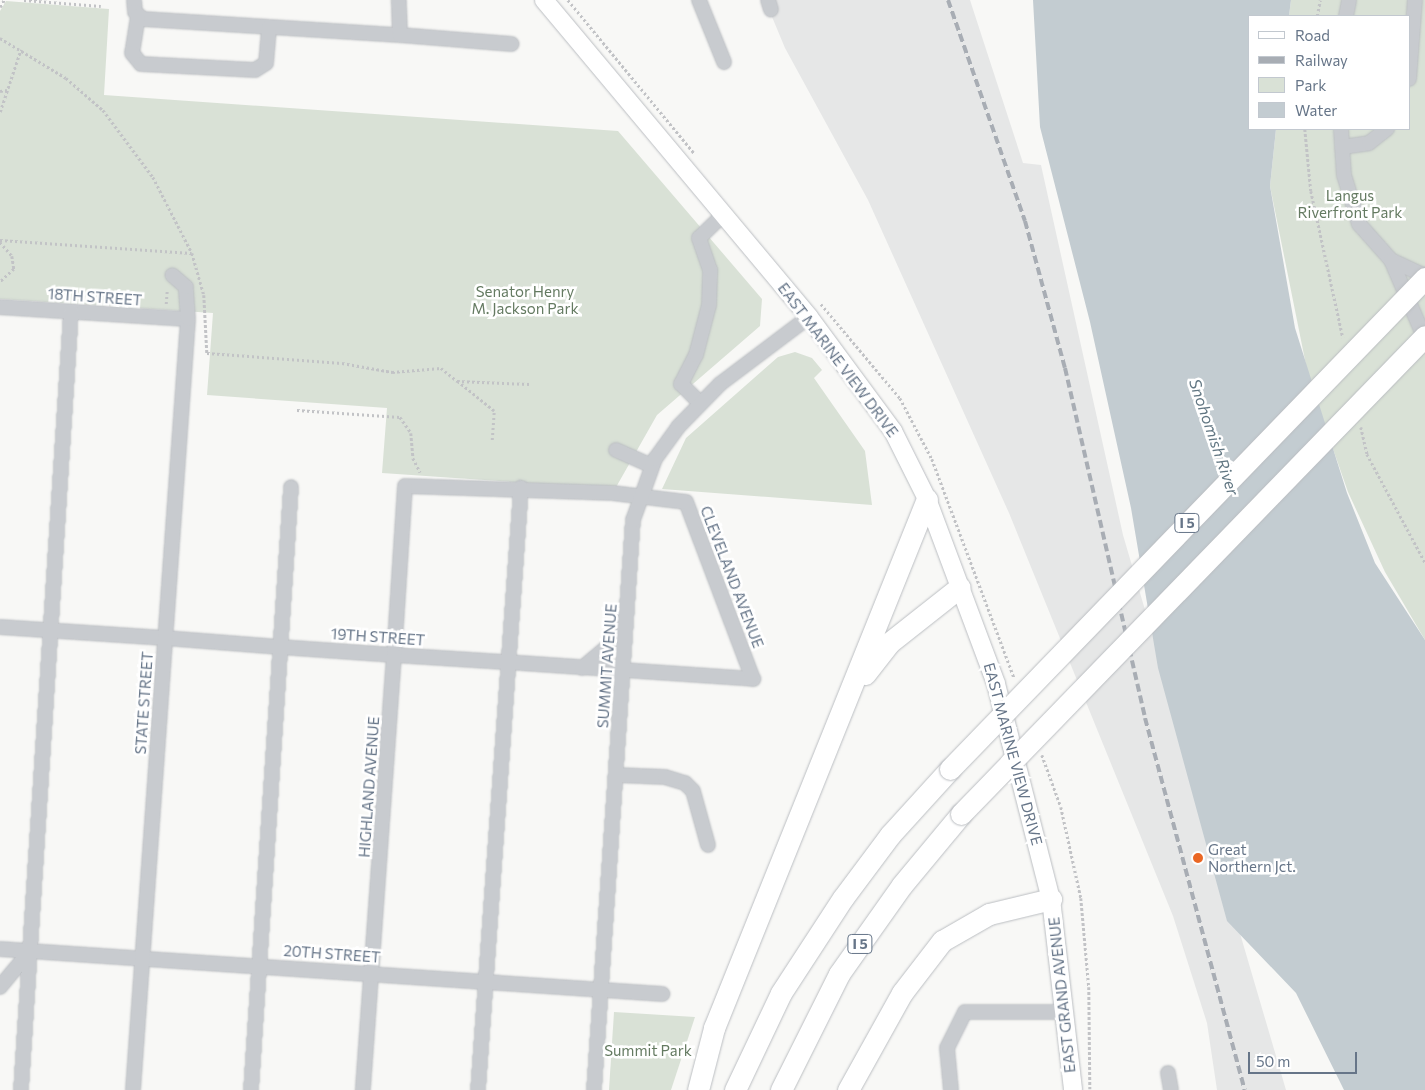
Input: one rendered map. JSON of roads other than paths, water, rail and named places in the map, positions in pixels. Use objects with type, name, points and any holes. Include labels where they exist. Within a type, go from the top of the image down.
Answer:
[{"type":"highway","name":"I 5","points":[[735,1090],[781,993],[843,898],[890,835],[950,768],[1425,277]]},
{"type":"highway","name":"I 5","points":[[781,1090],[839,974],[902,885],[962,814],[1425,338]]},
{"type":"highway","points":[[698,1090],[714,1028],[927,499]]},
{"type":"highway","points":[[850,694],[889,644],[960,587]]},
{"type":"highway","points":[[848,1090],[902,993],[942,941],[988,914],[1051,899]]},
{"type":"main road","name":"EAST MARINE VIEW DRIVE","points":[[544,0],[809,316],[893,431],[927,499],[996,684],[1051,899]]},
{"type":"main road","name":"EAST GRAND AVENUE","points":[[1051,899],[1073,1090]]},
{"type":"street","points":[[134,0],[138,16],[132,53],[141,64],[255,70],[266,63],[269,27]]},
{"type":"street","points":[[399,0],[400,35]]},
{"type":"street","points":[[699,0],[724,62]]},
{"type":"street","points":[[1346,15],[1349,0]]},
{"type":"street","points":[[1410,65],[1415,0]]},
{"type":"street","points":[[138,16],[512,44]]},
{"type":"street","points":[[1341,130],[1344,175],[1359,224],[1392,260],[1425,338]]},
{"type":"street","points":[[1342,147],[1369,142],[1386,130]]},
{"type":"street","points":[[700,403],[682,384],[696,355],[709,305],[710,270],[699,238],[724,214]]},
{"type":"street","points":[[1392,260],[1425,277]]},
{"type":"street","name":"STATE STREET","points":[[133,1090],[188,319],[186,288],[172,275]]},
{"type":"street","name":"18TH STREET","points":[[0,307],[188,319]]},
{"type":"street","points":[[21,1090],[53,631],[72,312]]},
{"type":"street","name":"SUMMIT AVENUE","points":[[594,1090],[633,520],[639,498],[652,466],[700,403],[809,316]]},
{"type":"street","points":[[616,450],[652,466]]},
{"type":"street","name":"HIGHLAND AVENUE","points":[[363,1090],[405,486],[521,488]]},
{"type":"street","points":[[251,1090],[291,487]]},
{"type":"street","points":[[478,1090],[506,662],[521,488],[639,498]]},
{"type":"street","name":"CLEVELAND AVENUE","points":[[639,498],[686,502],[753,679]]},
{"type":"street","points":[[582,668],[607,647],[627,609]]},
{"type":"street","name":"19TH STREET","points":[[0,627],[753,679]]},
{"type":"street","points":[[616,775],[666,777],[685,783],[693,791],[708,845]]},
{"type":"street","name":"20TH STREET","points":[[0,949],[662,994]]},
{"type":"street","points":[[0,987],[30,951]]},
{"type":"street","points":[[951,1090],[947,1048],[965,1012],[1063,1012]]},
{"type":"street","points":[[1168,1073],[1171,1090]]},
{"type":"water","name":"Snohomish River","points":[[1033,0],[1291,0],[1289,15],[1248,15],[1248,130],[1276,130],[1270,186],[1295,328],[1347,493],[1375,563],[1425,640],[1425,1090],[1344,1090],[1296,993],[1227,921],[1158,668],[1131,508],[1090,322],[1040,127]]},
{"type":"railway","points":[[948,0],[1025,221],[1065,368],[1145,718],[1245,1090]]},
{"type":"place","name":"Great Northern Jct.","points":[[1198,858]]},
{"type":"park label","name":"Langus Riverfront Park","points":[[1350,204]]},
{"type":"park label","name":"Senator Henry M. Jackson Park","points":[[525,300]]},
{"type":"park label","name":"Summit Park","points":[[648,1051]]}]
